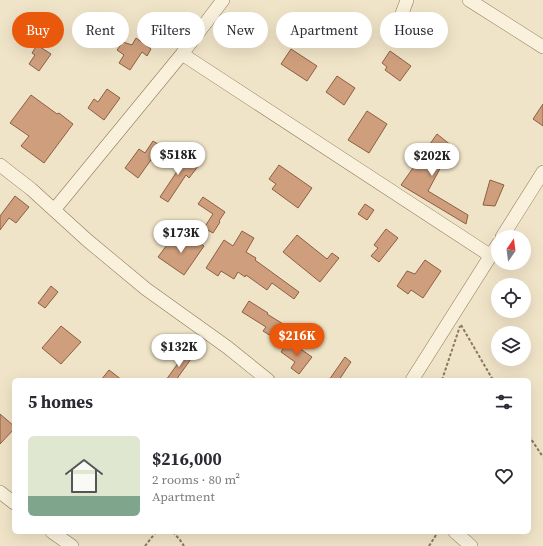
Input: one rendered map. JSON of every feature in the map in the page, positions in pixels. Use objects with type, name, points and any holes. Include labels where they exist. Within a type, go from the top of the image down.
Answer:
[{"type":"street","points":[[54,210],[182,54],[223,0]]},
{"type":"street","points":[[403,12],[407,0]]},
{"type":"street","points":[[468,0],[543,47]]},
{"type":"street","points":[[182,54],[491,256],[413,378]]},
{"type":"street","points":[[0,165],[31,189],[87,240],[146,289],[227,347],[266,378]]},
{"type":"street","points":[[506,230],[543,172]]},
{"type":"street","points":[[0,492],[12,501]]},
{"type":"street","points":[[55,534],[72,546]]},
{"type":"street","points":[[457,534],[471,546]]},
{"type":"path","points":[[456,312],[461,324],[492,378]]},
{"type":"path","points":[[443,378],[461,324]]},
{"type":"path","points":[[531,439],[543,457]]},
{"type":"path","points":[[145,546],[154,534]]},
{"type":"path","points":[[175,534],[184,546]]},
{"type":"path","points":[[429,546],[437,534]]},
{"type":"building","points":[[136,38],[137,48],[151,49],[147,56],[142,52],[130,70],[119,63],[124,55],[117,50],[118,48],[129,48],[129,44],[132,45]]},
{"type":"building","points":[[35,48],[42,48],[51,54],[39,71],[29,64],[35,55],[32,53]]},
{"type":"building","points":[[291,49],[317,66],[307,81],[281,64]]},
{"type":"building","points":[[390,51],[411,66],[400,81],[385,70],[387,67],[382,63]]},
{"type":"building","points":[[337,76],[355,88],[344,105],[326,92]]},
{"type":"building","points":[[107,89],[120,98],[104,120],[88,108],[94,99],[98,102]]},
{"type":"building","points":[[31,95],[73,124],[44,163],[21,146],[29,136],[10,123]]},
{"type":"building","points":[[543,104],[543,126],[533,119]]},
{"type":"building","points":[[367,111],[387,124],[369,153],[348,140]]},
{"type":"building","points":[[437,134],[452,146],[428,191],[468,215],[466,224],[401,185]]},
{"type":"building","points":[[153,141],[161,146],[138,178],[125,168],[139,149],[145,153]]},
{"type":"building","points":[[174,154],[187,165],[191,159],[199,165],[189,178],[186,175],[168,202],[160,197],[178,170],[168,161]]},
{"type":"building","points":[[279,165],[312,188],[298,208],[272,189],[276,184],[269,179]]},
{"type":"building","points":[[490,180],[504,185],[495,206],[483,205]]},
{"type":"building","points":[[15,196],[29,207],[16,223],[9,218],[0,230],[0,216]]},
{"type":"building","points":[[203,197],[225,212],[213,233],[204,228],[213,214],[198,204]]},
{"type":"building","points":[[365,204],[374,210],[367,220],[358,214]]},
{"type":"building","points":[[386,229],[398,238],[379,262],[371,256],[378,248],[374,245]]},
{"type":"building","points":[[242,231],[254,238],[246,252],[256,258],[255,260],[299,292],[294,299],[272,283],[267,290],[246,275],[245,277],[238,272],[234,279],[221,271],[218,276],[206,268],[224,240],[233,246]]},
{"type":"building","points":[[297,235],[327,259],[332,253],[339,258],[320,282],[283,252]]},
{"type":"building","points":[[189,236],[204,246],[184,275],[158,257],[170,241],[175,245],[178,239],[184,243]]},
{"type":"building","points":[[425,260],[441,271],[423,298],[411,290],[408,294],[397,286],[407,271],[415,274]]},
{"type":"building","points":[[51,286],[58,292],[45,308],[38,303]]},
{"type":"building","points":[[249,301],[288,327],[279,341],[263,331],[266,327],[242,312]]},
{"type":"building","points":[[61,326],[81,342],[61,364],[42,348]]},
{"type":"building","points":[[289,341],[312,357],[299,374],[291,368],[295,362],[281,352]]},
{"type":"building","points":[[184,355],[191,359],[177,378],[167,378]]},
{"type":"building","points":[[345,357],[351,362],[340,378],[330,378]]},
{"type":"building","points":[[109,370],[119,378],[103,378]]},
{"type":"building","points":[[0,414],[12,424],[12,431],[0,444]]}]
